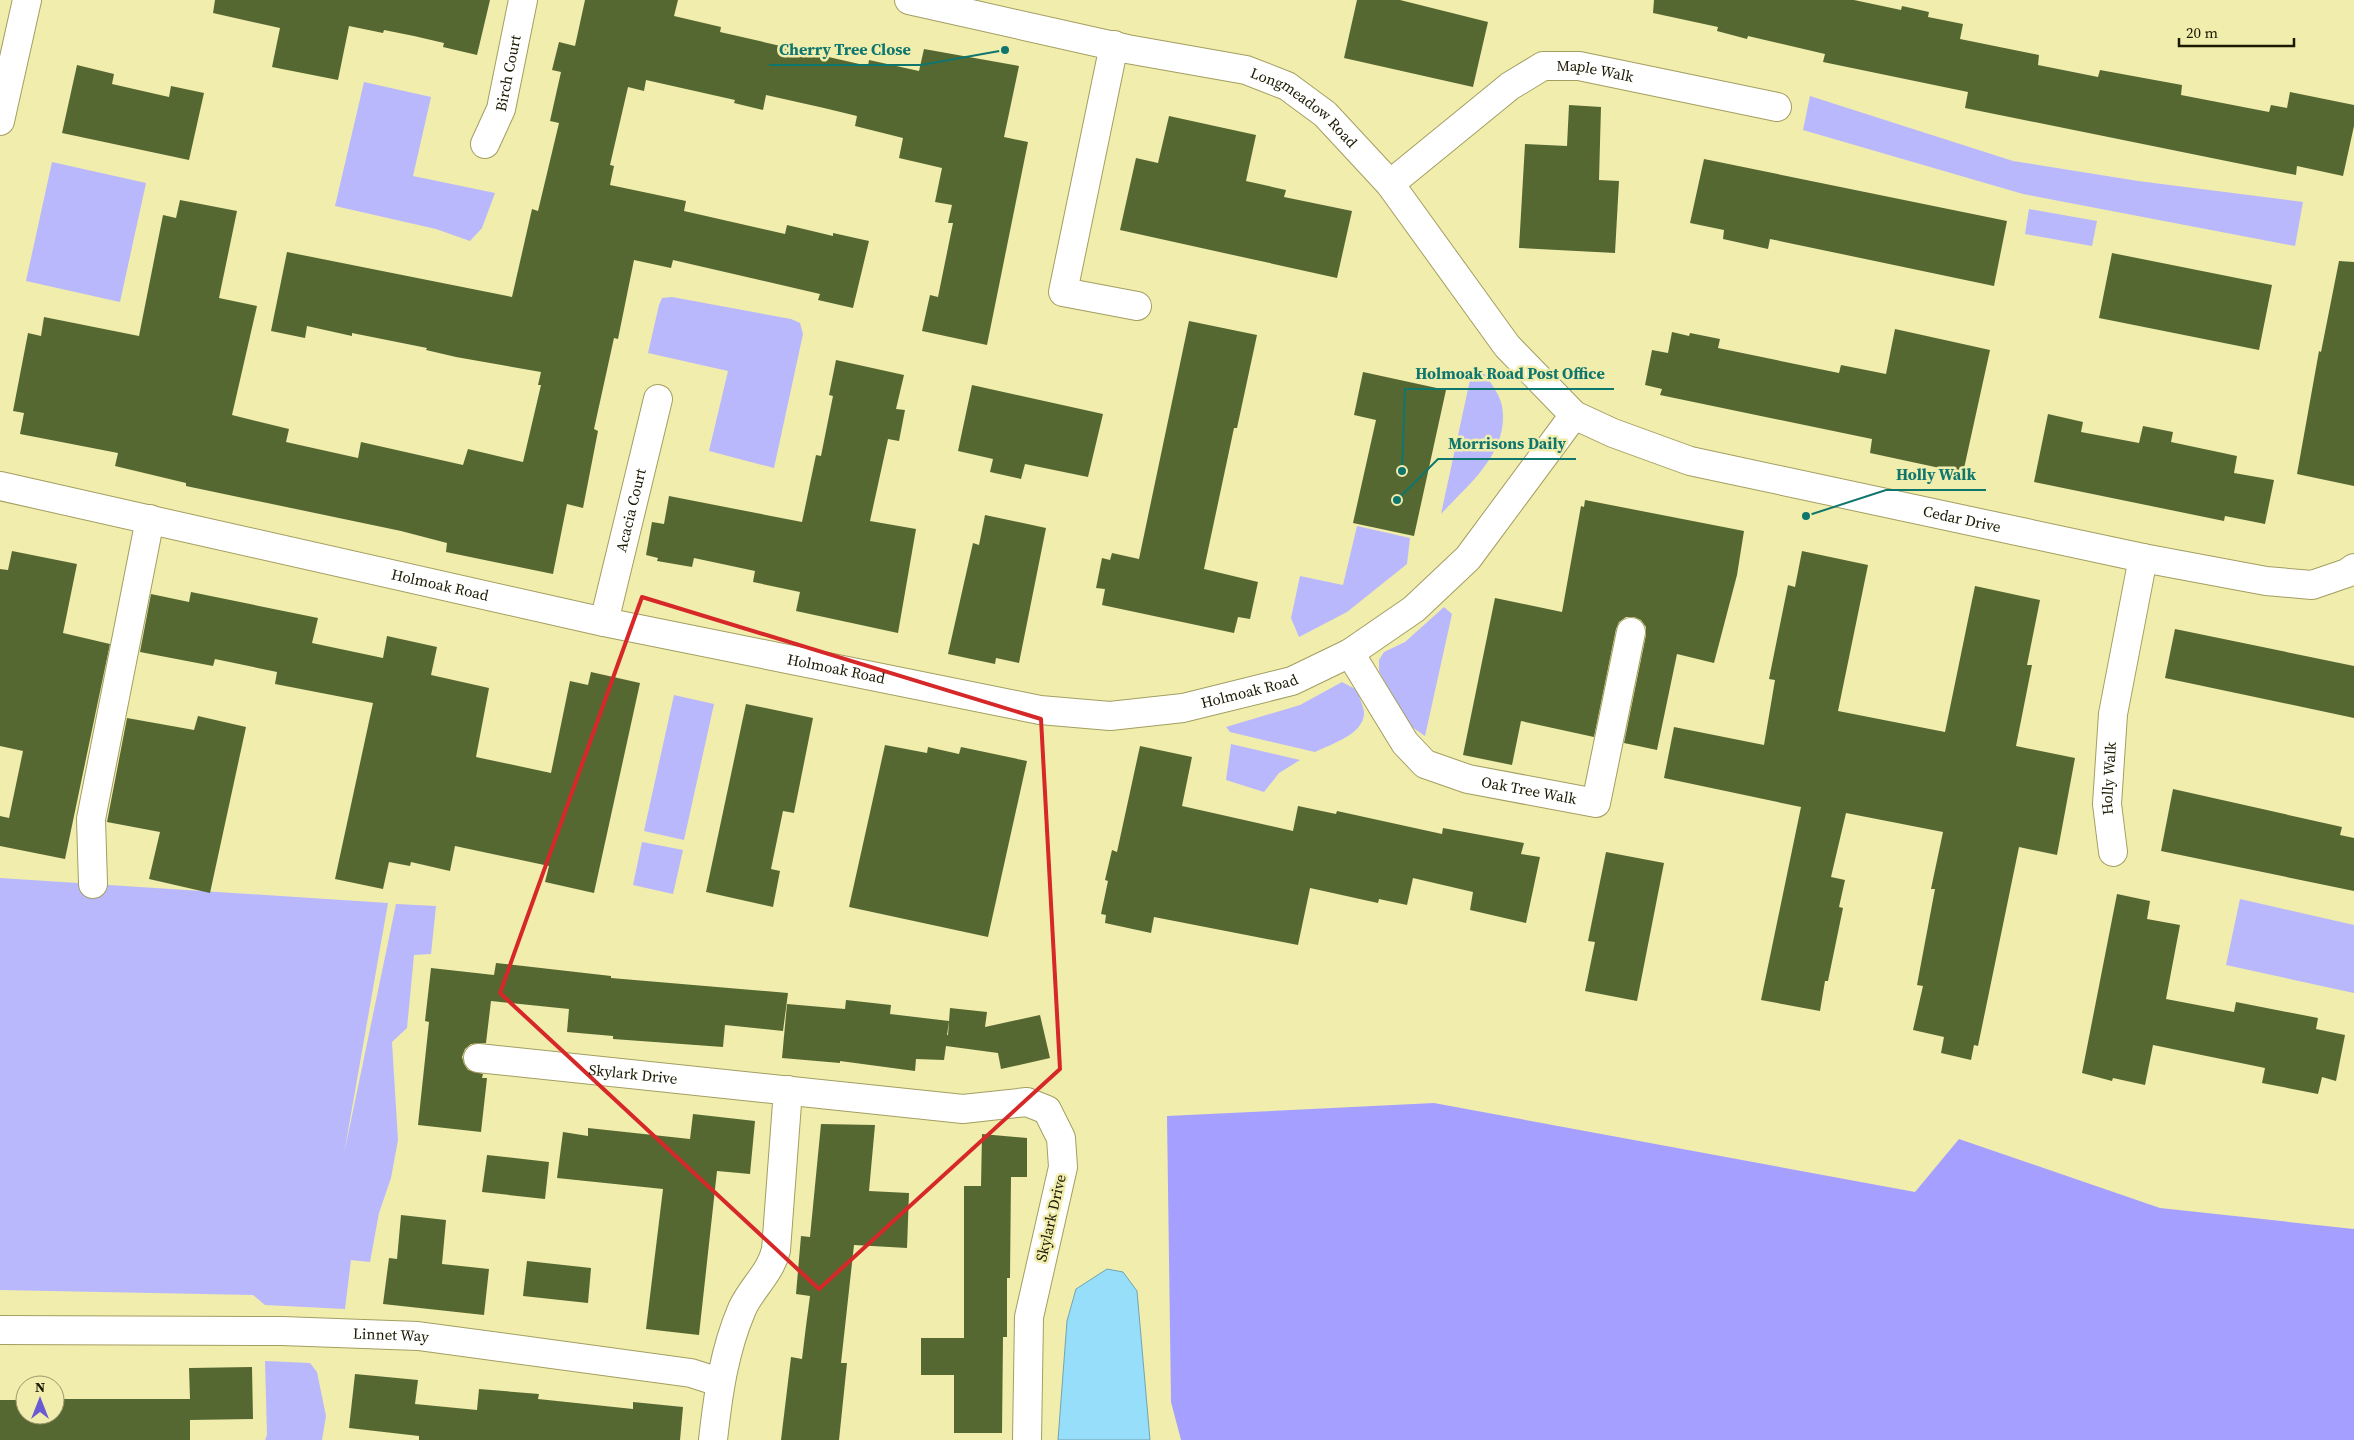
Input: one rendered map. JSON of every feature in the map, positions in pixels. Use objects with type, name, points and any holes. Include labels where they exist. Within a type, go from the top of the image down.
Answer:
[{"type":"street","points":[[0,120],[11,24],[27,0]]},
{"type":"street","name":"Birch Court","points":[[485,144],[501,108],[523,0]]},
{"type":"street","name":"Longmeadow Road","points":[[909,0],[939,3],[1114,45],[1246,70],[1287,86],[1325,114],[1390,184],[1507,346],[1574,415]]},
{"type":"street","points":[[1114,45],[1063,292],[1138,306]]},
{"type":"street","name":"Maple Walk","points":[[1390,184],[1510,86],[1543,66],[1579,66],[1777,107]]},
{"type":"street","name":"Acacia Court","points":[[604,622],[658,399]]},
{"type":"street","name":"Cedar Drive","points":[[1574,415],[1690,461],[2143,558],[2266,580],[2312,585],[2354,568]]},
{"type":"street","name":"Holmoak Road","points":[[0,486],[604,622],[1040,710],[1110,716],[1182,708],[1292,681],[1350,653],[1414,609],[1468,558],[1574,415]]},
{"type":"street","points":[[93,884],[91,819],[150,519]]},
{"type":"street","name":"Holly Walk","points":[[2113,852],[2107,804],[2113,714],[2143,558]]},
{"type":"street","name":"Oak Tree Walk","points":[[1350,653],[1405,743],[1426,764],[1468,779],[1596,803],[1631,632]]},
{"type":"street","name":"Skylark Drive","points":[[478,1058],[963,1109],[1027,1102],[1047,1110],[1061,1138],[1063,1167],[1029,1317],[1028,1440]]},
{"type":"street","points":[[713,1440],[719,1382],[742,1308],[772,1264],[776,1250],[788,1090]]},
{"type":"street","name":"Linnet Way","points":[[0,1330],[282,1331],[418,1336],[691,1373],[719,1382]]},
{"type":"highlighted area","points":[[642,597],[1041,719],[1060,1069],[819,1289],[500,993]]},
{"type":"shaded area","points":[[364,82],[431,97],[413,176],[495,193],[482,228],[470,241],[436,229],[335,206]]},
{"type":"shaded area","points":[[1810,96],[2013,161],[2138,181],[2303,202],[2295,246],[2023,194],[1803,130]]},
{"type":"shaded area","points":[[52,162],[146,183],[120,302],[26,281]]},
{"type":"shaded area","points":[[2029,209],[2097,221],[2092,246],[2025,234]]},
{"type":"shaded area","points":[[672,297],[791,319],[800,323],[803,334],[774,468],[709,451],[728,371],[648,353],[662,298]]},
{"type":"shaded area","points":[[1481,369],[1501,401],[1503,423],[1500,438],[1494,452],[1475,479],[1441,514],[1470,380]]},
{"type":"shaded area","points":[[1357,526],[1410,538],[1407,564],[1347,612],[1299,637],[1291,618],[1300,576],[1343,585]]},
{"type":"shaded area","points":[[1444,607],[1452,614],[1425,736],[1409,725],[1379,671],[1379,660],[1384,652],[1405,642]]},
{"type":"shaded area","points":[[1342,682],[1357,690],[1364,712],[1363,720],[1346,737],[1315,752],[1230,732],[1226,727],[1300,705]]},
{"type":"shaded area","points":[[674,695],[714,704],[684,840],[644,831]]},
{"type":"shaded area","points":[[1231,744],[1300,760],[1279,773],[1264,792],[1226,780]]},
{"type":"shaded area","points":[[642,842],[683,850],[673,894],[633,885]]},
{"type":"shaded area","points":[[0,878],[388,903],[344,1154],[396,904],[436,906],[431,954],[414,955],[407,1028],[392,1042],[398,1140],[391,1178],[379,1213],[370,1262],[351,1260],[345,1309],[265,1305],[253,1295],[0,1290]]},
{"type":"shaded area","points":[[2240,899],[2354,925],[2354,993],[2226,965]]},
{"type":"shaded area","points":[[1434,1103],[1915,1192],[1959,1139],[2160,1208],[2354,1229],[2354,1440],[1181,1440],[1171,1402],[1167,1116]]},
{"type":"shaded area","points":[[1107,1269],[1123,1272],[1137,1291],[1150,1440],[1058,1440],[1067,1321],[1076,1289]]},
{"type":"shaded area","points":[[265,1361],[310,1363],[317,1372],[326,1416],[322,1440],[265,1440],[267,1435]]},
{"type":"building","points":[[215,0],[490,0],[477,55],[443,47],[444,43],[414,36],[384,30],[383,33],[349,26],[338,80],[272,67],[280,28],[213,13]]},
{"type":"building","points":[[585,0],[678,0],[674,16],[721,27],[720,32],[868,66],[869,60],[919,71],[924,49],[1019,66],[1004,137],[1028,142],[987,345],[922,331],[930,295],[938,297],[953,223],[948,223],[952,205],[935,202],[942,168],[899,158],[903,138],[855,126],[857,116],[766,95],[763,110],[734,103],[735,100],[646,80],[644,91],[628,87],[610,165],[614,166],[610,185],[686,201],[684,211],[785,234],[787,225],[833,236],[833,233],[869,241],[853,308],[818,300],[820,294],[673,260],[671,268],[634,260],[618,339],[614,338],[594,429],[598,431],[583,508],[567,504],[553,574],[446,552],[447,543],[401,531],[186,486],[186,483],[115,466],[118,453],[20,434],[24,413],[13,411],[28,333],[41,336],[44,317],[139,336],[163,215],[176,218],[180,200],[237,211],[219,298],[257,306],[232,415],[289,429],[286,442],[358,458],[361,442],[463,465],[468,449],[523,462],[541,385],[538,385],[541,372],[456,357],[426,350],[427,348],[352,333],[352,336],[307,326],[305,338],[271,331],[287,252],[512,297],[532,209],[538,211],[559,123],[550,121],[561,72],[552,70],[559,42],[575,46]]},
{"type":"building","points":[[1357,0],[1400,0],[1488,22],[1473,87],[1344,58]]},
{"type":"building","points":[[1654,0],[1854,0],[1901,10],[1902,6],[1929,12],[1928,17],[1963,24],[1960,39],[2039,55],[2038,65],[2098,77],[2100,70],[2182,85],[2181,95],[2269,112],[2271,105],[2287,108],[2290,92],[2354,105],[2354,126],[2343,176],[2297,166],[2296,175],[1965,108],[1968,92],[1823,62],[1825,54],[1748,36],[1747,39],[1717,31],[1718,27],[1653,13]]},
{"type":"building","points":[[77,65],[114,74],[112,84],[169,97],[171,86],[204,93],[189,160],[62,133]]},
{"type":"building","points":[[1569,105],[1601,107],[1599,180],[1619,181],[1615,253],[1519,248],[1525,144],[1567,146]]},
{"type":"building","points":[[1169,116],[1256,135],[1246,181],[1286,190],[1284,197],[1352,211],[1337,278],[1120,230],[1136,158],[1158,163]]},
{"type":"building","points":[[1704,159],[2007,221],[1994,286],[1770,239],[1768,249],[1723,239],[1724,230],[1690,223]]},
{"type":"building","points":[[2112,253],[2272,285],[2259,350],[2099,318]]},
{"type":"building","points":[[2339,261],[2354,262],[2354,486],[2297,474],[2319,351],[2321,352]]},
{"type":"building","points":[[1189,321],[1257,335],[1237,428],[1234,428],[1204,569],[1258,582],[1250,619],[1238,617],[1234,633],[1102,605],[1105,589],[1096,588],[1102,558],[1110,560],[1112,553],[1139,559]]},
{"type":"building","points":[[1895,329],[1990,350],[1963,473],[1870,453],[1872,439],[1660,395],[1662,389],[1645,385],[1652,350],[1668,353],[1672,332],[1689,336],[1690,333],[1720,339],[1718,348],[1839,373],[1841,365],[1886,374]]},
{"type":"building","points":[[836,360],[904,375],[896,409],[905,410],[899,441],[888,439],[870,521],[916,529],[898,633],[796,611],[800,592],[753,582],[755,571],[694,558],[692,567],[657,561],[658,558],[646,555],[652,522],[664,524],[669,496],[802,522],[816,455],[821,456],[833,396],[829,395]]},
{"type":"building","points":[[1363,372],[1446,390],[1414,536],[1353,523],[1376,420],[1354,415]]},
{"type":"building","points":[[972,385],[1103,414],[1088,477],[1025,464],[1021,479],[990,472],[993,459],[958,451]]},
{"type":"building","points":[[2048,414],[2083,422],[2081,432],[2139,443],[2143,426],[2173,432],[2171,442],[2237,456],[2234,473],[2274,480],[2265,524],[2225,516],[2224,521],[2034,482]]},
{"type":"building","points":[[1585,500],[1744,531],[1737,575],[1714,663],[1677,654],[1657,750],[1624,743],[1646,635],[1646,627],[1641,620],[1634,617],[1626,617],[1619,622],[1616,629],[1594,737],[1521,721],[1512,765],[1463,755],[1495,598],[1562,612],[1581,506],[1584,507]]},
{"type":"building","points":[[985,515],[1046,528],[1019,663],[996,658],[995,664],[948,654],[973,543],[979,545]]},
{"type":"building","points":[[12,551],[77,564],[63,633],[110,644],[65,859],[0,846],[0,816],[9,818],[23,751],[0,746],[0,569],[8,570]]},
{"type":"building","points":[[1802,551],[1868,565],[1838,711],[1945,732],[1975,586],[2040,600],[2027,665],[2032,665],[2016,746],[2075,758],[2057,855],[2019,847],[1978,1046],[1974,1045],[1971,1060],[1941,1053],[1944,1037],[1913,1030],[1923,986],[1917,985],[1935,889],[1931,889],[1943,832],[1846,813],[1831,877],[1845,880],[1839,907],[1843,908],[1828,981],[1825,981],[1820,1011],[1761,1000],[1801,807],[1664,778],[1674,727],[1764,745],[1775,680],[1769,679],[1788,585],[1795,587]]},
{"type":"building","points":[[191,592],[318,618],[312,643],[383,658],[387,636],[437,647],[431,675],[489,688],[476,757],[551,773],[570,681],[588,685],[591,672],[640,683],[594,893],[545,882],[549,866],[455,846],[450,871],[411,862],[410,866],[389,862],[383,889],[335,879],[373,703],[275,684],[277,672],[215,659],[213,666],[140,652],[151,594],[189,602]]},
{"type":"building","points":[[2175,629],[2354,666],[2354,718],[2165,678]]},
{"type":"building","points":[[746,704],[813,718],[794,813],[783,811],[771,869],[780,871],[773,907],[706,892]]},
{"type":"building","points":[[198,716],[246,727],[210,893],[149,879],[160,832],[107,822],[127,718],[194,730]]},
{"type":"building","points":[[885,745],[927,753],[928,747],[959,754],[961,747],[1027,761],[988,937],[849,907]]},
{"type":"building","points":[[1140,746],[1192,757],[1182,806],[1293,831],[1298,806],[1336,814],[1337,811],[1442,834],[1443,828],[1524,843],[1521,854],[1540,857],[1526,923],[1470,910],[1473,892],[1413,878],[1407,905],[1379,899],[1378,903],[1310,888],[1298,945],[1154,917],[1151,933],[1105,923],[1106,915],[1101,914],[1108,881],[1105,880],[1112,850],[1117,852]]},
{"type":"building","points":[[2173,789],[2342,827],[2340,835],[2354,838],[2354,891],[2161,851]]},
{"type":"building","points":[[1606,852],[1664,863],[1637,1001],[1585,991],[1595,942],[1588,941]]},
{"type":"building","points":[[2117,894],[2150,901],[2147,919],[2180,925],[2166,999],[2234,1012],[2236,1002],[2318,1018],[2316,1029],[2345,1035],[2336,1081],[2322,1077],[2318,1094],[2262,1083],[2265,1068],[2153,1045],[2145,1085],[2113,1078],[2112,1081],[2082,1073]]},
{"type":"building","points":[[496,963],[611,976],[611,978],[788,993],[783,1031],[725,1025],[723,1047],[613,1039],[613,1036],[567,1032],[569,1009],[491,1001],[486,1043],[471,1044],[465,1049],[462,1057],[468,1070],[483,1074],[482,1078],[487,1078],[481,1132],[418,1125],[429,1022],[425,1021],[431,968],[494,975]]},
{"type":"building","points":[[846,1000],[891,1005],[890,1014],[949,1021],[947,1035],[948,1035],[950,1008],[987,1012],[985,1027],[1040,1015],[1050,1058],[1001,1069],[998,1053],[946,1046],[944,1060],[916,1059],[915,1071],[840,1061],[840,1063],[782,1058],[787,1004],[845,1009]]},
{"type":"building","points":[[693,1114],[755,1121],[750,1174],[717,1171],[699,1335],[646,1329],[663,1189],[557,1178],[563,1132],[588,1136],[588,1128],[690,1139]]},
{"type":"building","points":[[821,1124],[875,1125],[869,1191],[909,1193],[907,1248],[854,1245],[841,1363],[847,1363],[839,1440],[781,1440],[791,1357],[802,1359],[810,1296],[796,1294],[801,1236],[810,1237]]},
{"type":"building","points":[[982,1134],[1027,1138],[1027,1177],[1011,1177],[1010,1278],[1007,1278],[1007,1337],[1003,1337],[1002,1433],[954,1433],[954,1375],[921,1375],[921,1338],[964,1338],[964,1186],[981,1186]]},
{"type":"building","points":[[487,1155],[549,1162],[545,1199],[482,1192]]},
{"type":"building","points":[[401,1215],[446,1220],[442,1264],[489,1269],[484,1315],[383,1304],[389,1258],[397,1259]]},
{"type":"building","points":[[527,1261],[591,1268],[588,1303],[523,1296]]},
{"type":"building","points":[[252,1367],[253,1419],[190,1420],[190,1440],[0,1440],[0,1400],[15,1400],[15,1425],[65,1425],[65,1399],[190,1399],[189,1368]]},
{"type":"building","points":[[355,1374],[418,1380],[415,1404],[477,1410],[479,1389],[539,1394],[538,1399],[633,1409],[633,1402],[683,1407],[680,1440],[419,1440],[419,1436],[349,1428]]},
{"type":"place","name":"Cherry Tree Close","points":[[1005,50]]},
{"type":"place","name":"Holmoak Road Post Office","points":[[1402,471]]},
{"type":"place","name":"Morrisons Daily","points":[[1397,500]]},
{"type":"place","name":"Holly Walk","points":[[1806,516]]}]
